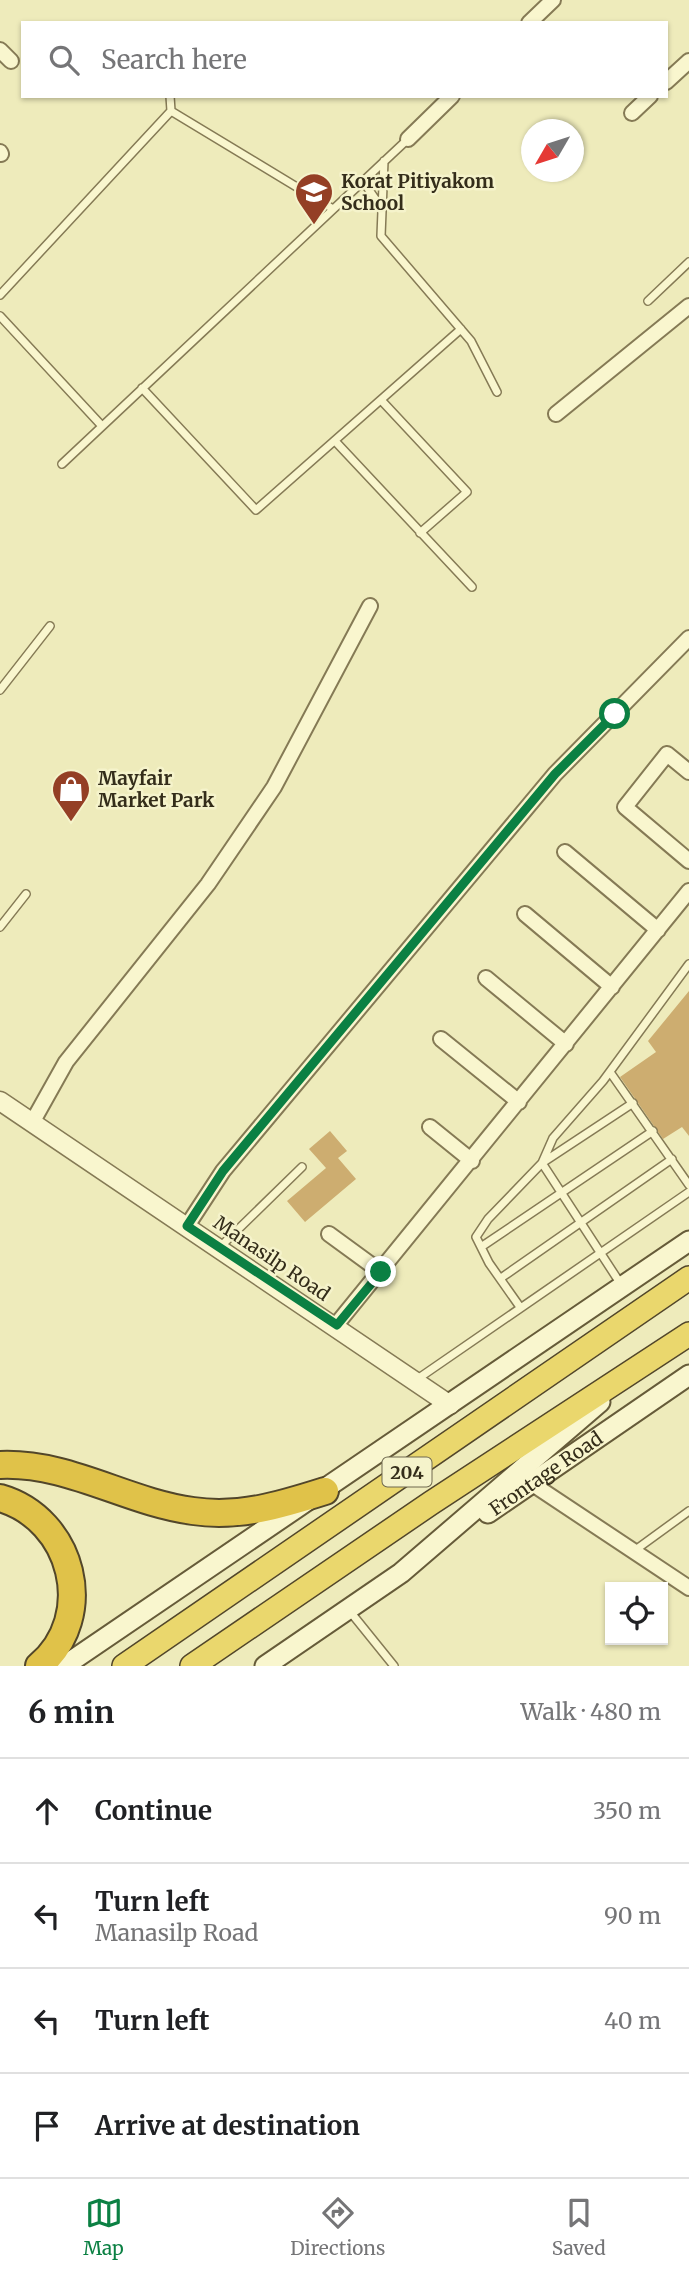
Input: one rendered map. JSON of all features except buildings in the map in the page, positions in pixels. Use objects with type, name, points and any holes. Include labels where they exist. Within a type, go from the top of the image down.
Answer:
[{"type":"highway","name":"204","points":[[124,1666],[689,1278]]},
{"type":"highway","name":"204","points":[[192,1666],[430,1503],[689,1334]]},
{"type":"highway","points":[[0,1465],[37,1466],[193,1511],[254,1511],[324,1491]]},
{"type":"highway","points":[[0,1498],[37,1516],[56,1539],[70,1570],[73,1604],[69,1621],[60,1642],[39,1666]]},
{"type":"main road","points":[[64,1666],[689,1241]]},
{"type":"main road","points":[[265,1666],[401,1573],[643,1365]]},
{"type":"main road","name":"Frontage Road","points":[[401,1573],[689,1375]]},
{"type":"street","points":[[531,21],[553,0]]},
{"type":"street","points":[[0,50],[11,61]]},
{"type":"street","points":[[668,80],[689,61]]},
{"type":"street","points":[[408,139],[450,98]]},
{"type":"street","points":[[632,113],[648,98]]},
{"type":"street","points":[[556,414],[689,306]]},
{"type":"street","points":[[33,1121],[66,1062],[208,884],[274,788],[370,607]]},
{"type":"street","points":[[187,1226],[223,1171],[555,774],[689,638]]},
{"type":"street","points":[[689,772],[667,754],[625,807],[689,860]]},
{"type":"street","points":[[565,852],[658,930]]},
{"type":"street","points":[[337,1325],[689,891]]},
{"type":"street","points":[[525,914],[612,987]]},
{"type":"street","points":[[486,978],[566,1044]]},
{"type":"street","points":[[442,1039],[519,1102]]},
{"type":"street","name":"Manasilp Road","points":[[0,1101],[337,1325],[450,1405]]},
{"type":"street","points":[[430,1127],[472,1161]]},
{"type":"street","points":[[329,1234],[381,1272]]},
{"type":"street","points":[[531,1483],[689,1588]]},
{"type":"lane","points":[[0,295],[171,111],[170,98]]},
{"type":"lane","points":[[171,111],[333,209]]},
{"type":"lane","points":[[62,464],[408,139]]},
{"type":"lane","points":[[384,161],[379,230],[385,243],[477,350],[497,392]]},
{"type":"lane","points":[[363,181],[381,206]]},
{"type":"lane","points":[[648,301],[689,262]]},
{"type":"lane","points":[[0,316],[102,426]]},
{"type":"lane","points":[[142,388],[256,510],[461,329]]},
{"type":"lane","points":[[381,400],[467,492],[419,533]]},
{"type":"lane","points":[[335,441],[472,587]]},
{"type":"lane","points":[[0,690],[50,626]]},
{"type":"lane","points":[[0,927],[26,894]]},
{"type":"lane","points":[[542,1163],[553,1138],[610,1072],[689,964]]},
{"type":"lane","points":[[610,1072],[689,1185]]},
{"type":"lane","points":[[520,1307],[476,1237],[488,1219],[542,1163],[632,1103]]},
{"type":"lane","points":[[481,1247],[653,1131]]},
{"type":"lane","points":[[501,1279],[672,1159]]},
{"type":"lane","points":[[542,1163],[622,1287]]},
{"type":"lane","points":[[219,1247],[302,1167]]},
{"type":"lane","points":[[415,1380],[689,1192]]},
{"type":"lane","points":[[634,1552],[689,1511]]},
{"type":"lane","points":[[348,1609],[394,1666]]},
{"type":"place","name":"Korat Pitiyakom School","points":[[314,226]]},
{"type":"place","name":"Mayfair Market Park","points":[[71,823]]},
{"type":"route","points":[[381,1272],[337,1325],[187,1226],[223,1171],[555,774],[615,714]]}]
